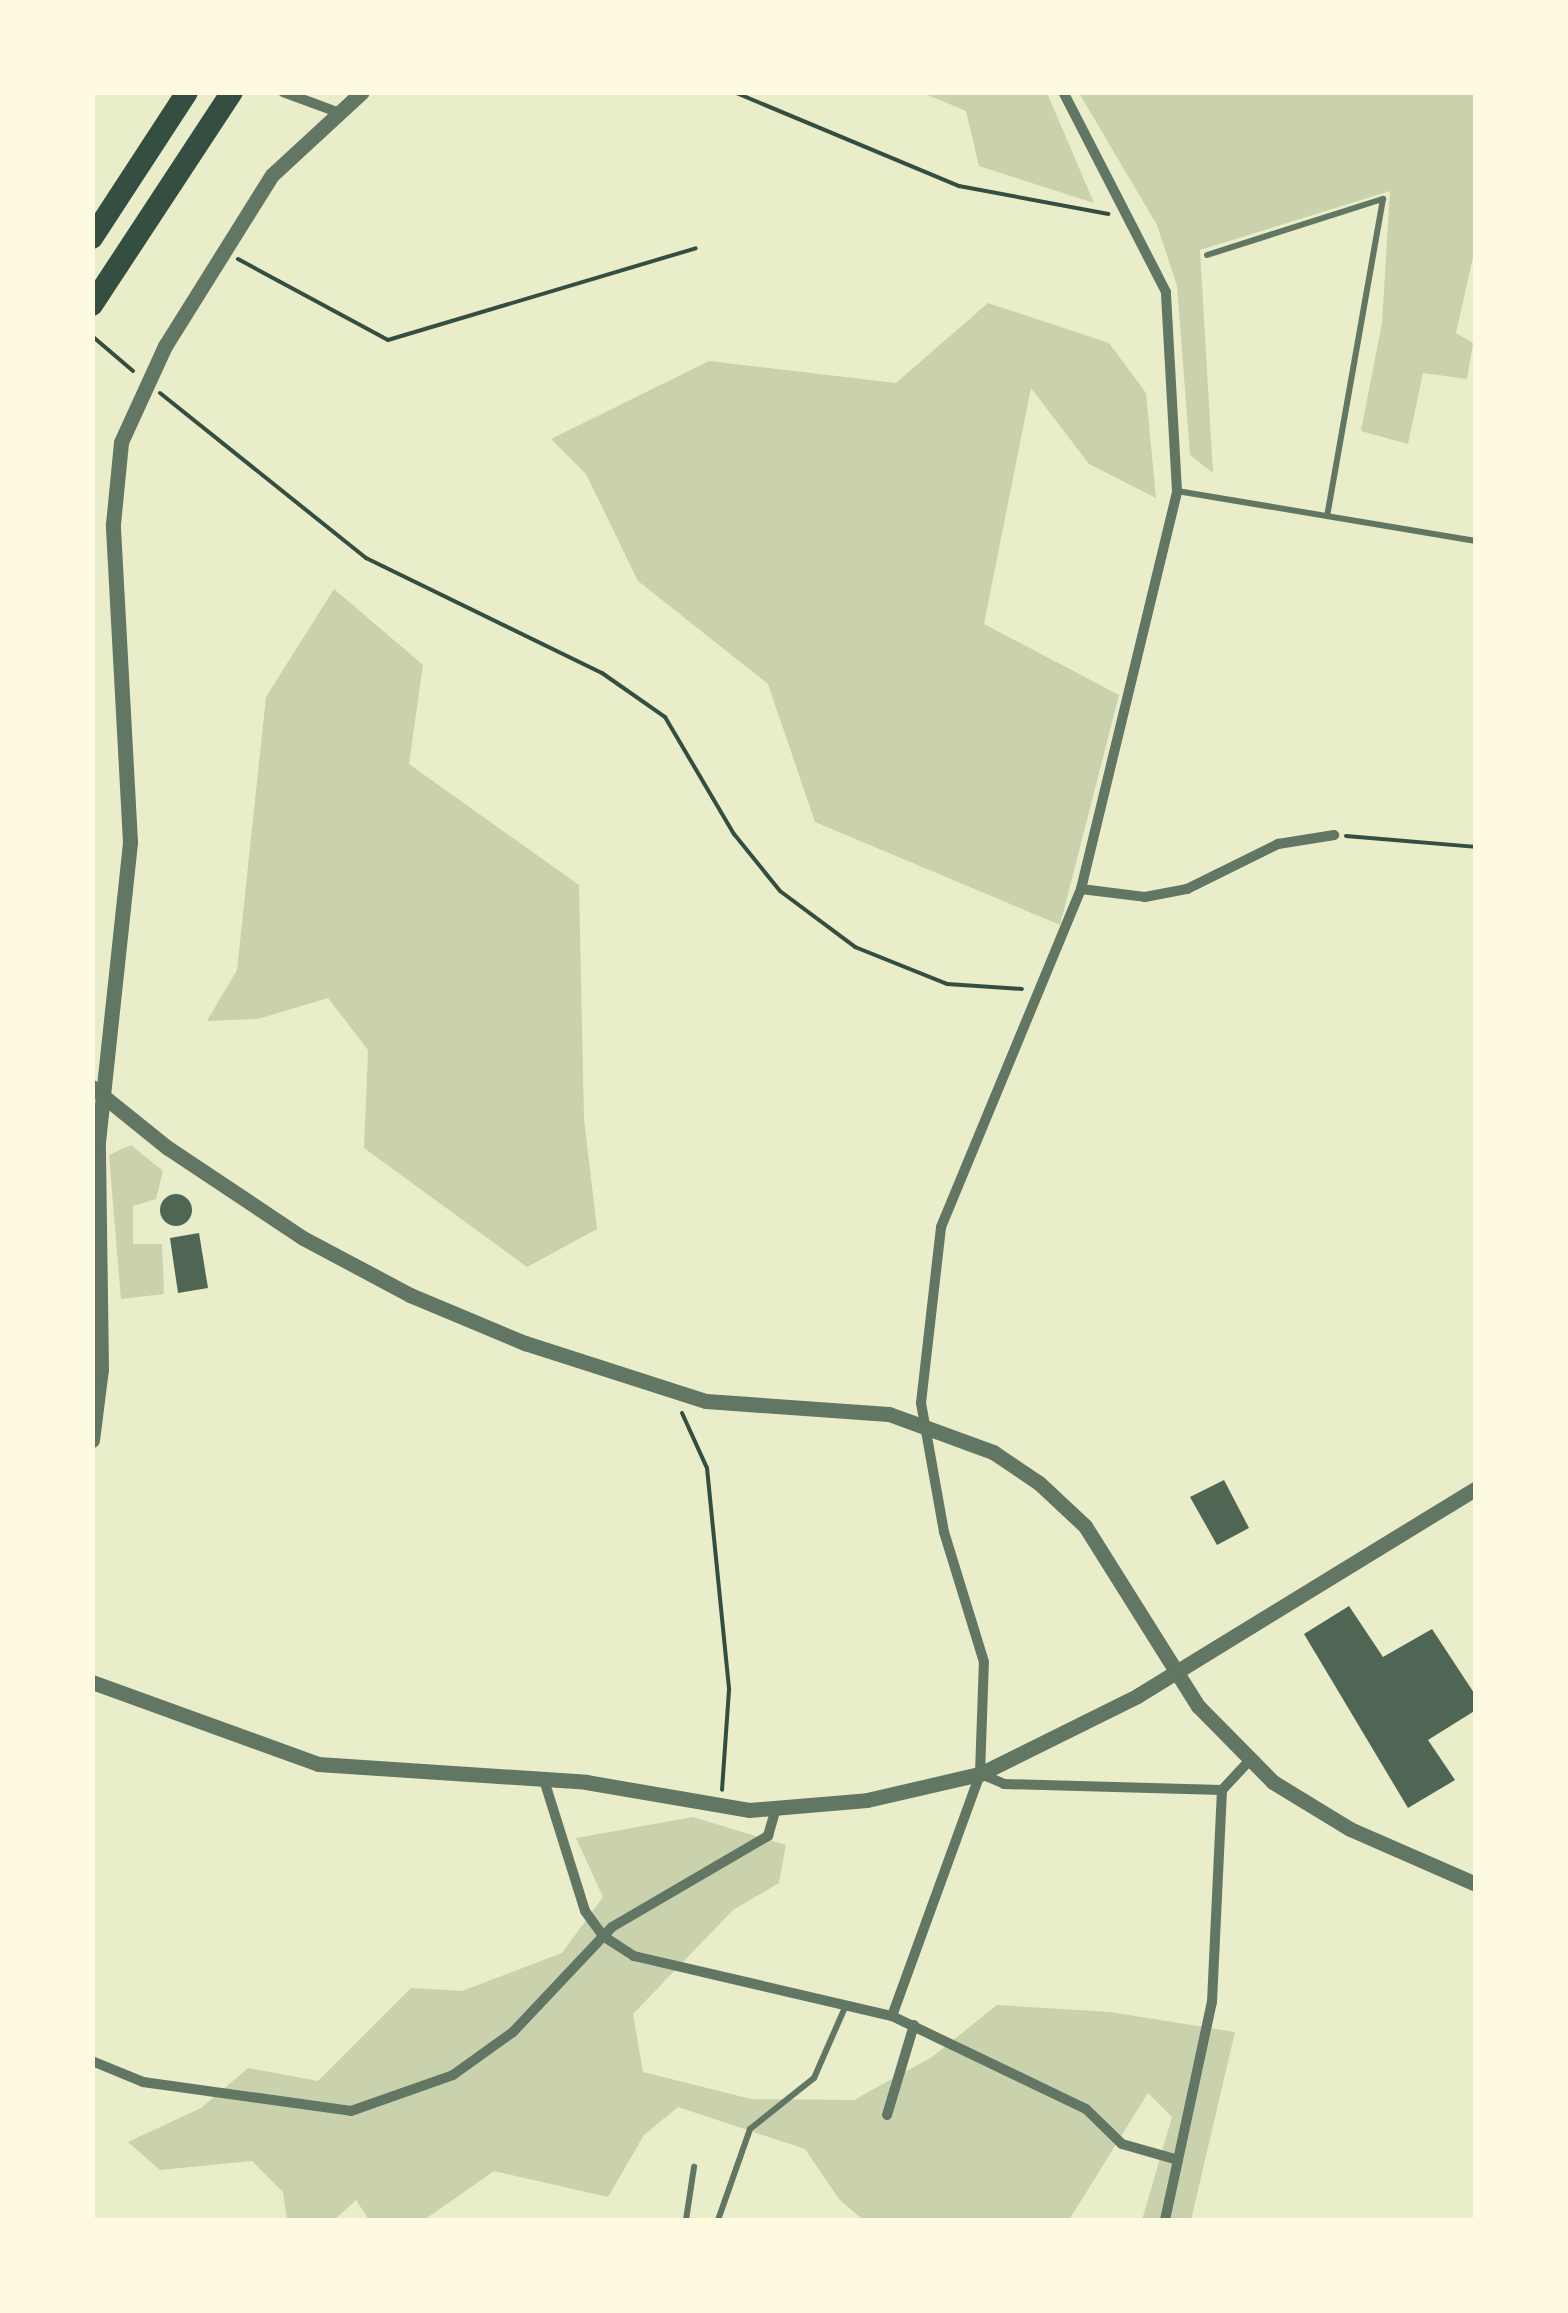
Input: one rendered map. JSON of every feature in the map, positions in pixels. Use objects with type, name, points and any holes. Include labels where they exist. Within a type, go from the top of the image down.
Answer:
[{"type":"highway","points":[[92,238],[187,92]]},
{"type":"highway","points":[[92,305],[232,92]]},
{"type":"street","points":[[284,92],[337,112]]},
{"type":"street","points":[[92,1440],[101,1369],[98,1092],[130,842],[112,496],[121,442],[145,382],[272,175],[362,92]]},
{"type":"street","points":[[892,2016],[980,1774],[984,1662],[944,1532],[928,1423],[921,1403],[942,1227],[1081,889],[1177,492],[1166,292],[1063,92]]},
{"type":"street","points":[[1081,889],[1145,897],[1187,889],[1278,844],[1334,835]]},
{"type":"street","points":[[98,1092],[238,1198],[370,1275],[590,1369],[682,1395],[739,1406],[866,1411],[928,1423],[994,1452],[1062,1502],[1127,1584],[1176,1675],[1250,1760],[1321,1814],[1476,1884]]},
{"type":"street","points":[[92,1682],[318,1764],[544,1780],[721,1805],[776,1808],[866,1800],[980,1774],[1176,1675],[1476,1488]]},
{"type":"street","points":[[1165,2220],[1212,2002],[1222,1790],[1250,1760]]},
{"type":"street","points":[[980,1774],[1004,1784],[1222,1790]]},
{"type":"street","points":[[544,1780],[585,1911],[604,1936],[634,1956],[892,2016],[1086,2109],[1122,2144],[1178,2160]]},
{"type":"street","points":[[92,2062],[144,2082],[351,2112],[453,2075],[513,2032],[604,1936],[768,1836],[776,1808]]},
{"type":"street","points":[[887,2115],[914,2025]]},
{"type":"lane","points":[[1206,255],[1383,199],[1327,516]]},
{"type":"lane","points":[[1177,492],[1476,541]]},
{"type":"lane","points":[[718,2220],[750,2128],[814,2078],[846,2004]]},
{"type":"lane","points":[[686,2220],[694,2167]]},
{"type":"path","points":[[734,92],[959,186],[1131,218]]},
{"type":"path","points":[[225,252],[388,340],[696,248]]},
{"type":"path","points":[[92,336],[366,558],[602,673],[665,717],[734,834],[780,891],[855,947],[948,984],[1042,991]]},
{"type":"path","points":[[1334,835],[1476,846]]},
{"type":"path","points":[[682,1395],[682,1423],[707,1468],[730,1690],[721,1805]]},
{"type":"green space","points":[[923,93],[1047,93],[1094,203],[979,166],[966,111]]},
{"type":"green space","points":[[1079,93],[1475,93],[1475,248],[1456,333],[1473,343],[1467,379],[1423,373],[1408,444],[1361,431],[1382,323],[1390,191],[1200,250],[1213,473],[1190,455],[1177,286],[1157,225]]},
{"type":"green space","points":[[988,303],[1109,343],[1146,393],[1156,498],[1089,464],[1031,388],[984,624],[1119,695],[1060,925],[815,822],[768,684],[638,581],[586,474],[551,439],[709,361],[896,383]]},
{"type":"green space","points":[[334,589],[423,665],[409,764],[579,885],[584,1119],[597,1229],[527,1267],[364,1148],[368,1050],[328,998],[258,1019],[207,1021],[237,970],[266,697]]},
{"type":"green space","points":[[131,1145],[163,1171],[156,1199],[133,1206],[133,1244],[162,1244],[164,1294],[121,1299],[109,1155]]},
{"type":"green space","points":[[693,1817],[786,1845],[779,1883],[733,1910],[633,2014],[643,2072],[751,2099],[854,2100],[932,2057],[997,2005],[1110,2012],[1235,2032],[1191,2220],[1142,2220],[1172,2117],[1148,2093],[1069,2220],[863,2220],[839,2199],[805,2149],[678,2107],[644,2135],[608,2197],[494,2171],[424,2220],[369,2220],[356,2200],[334,2220],[287,2220],[283,2192],[252,2161],[160,2170],[128,2142],[201,2108],[248,2068],[318,2081],[411,1988],[462,1991],[562,1953],[603,1897],[576,1838]]},
{"type":"building","points":[[176,1194],[187,1199],[192,1210],[187,1221],[176,1226],[165,1221],[160,1210],[165,1199]]},
{"type":"building","points":[[199,1233],[208,1288],[178,1293],[170,1238]]},
{"type":"building","points":[[1224,1480],[1249,1528],[1217,1545],[1190,1497]]},
{"type":"building","points":[[1349,1606],[1383,1657],[1432,1629],[1476,1696],[1476,1710],[1428,1740],[1455,1780],[1408,1808],[1304,1634]]}]
